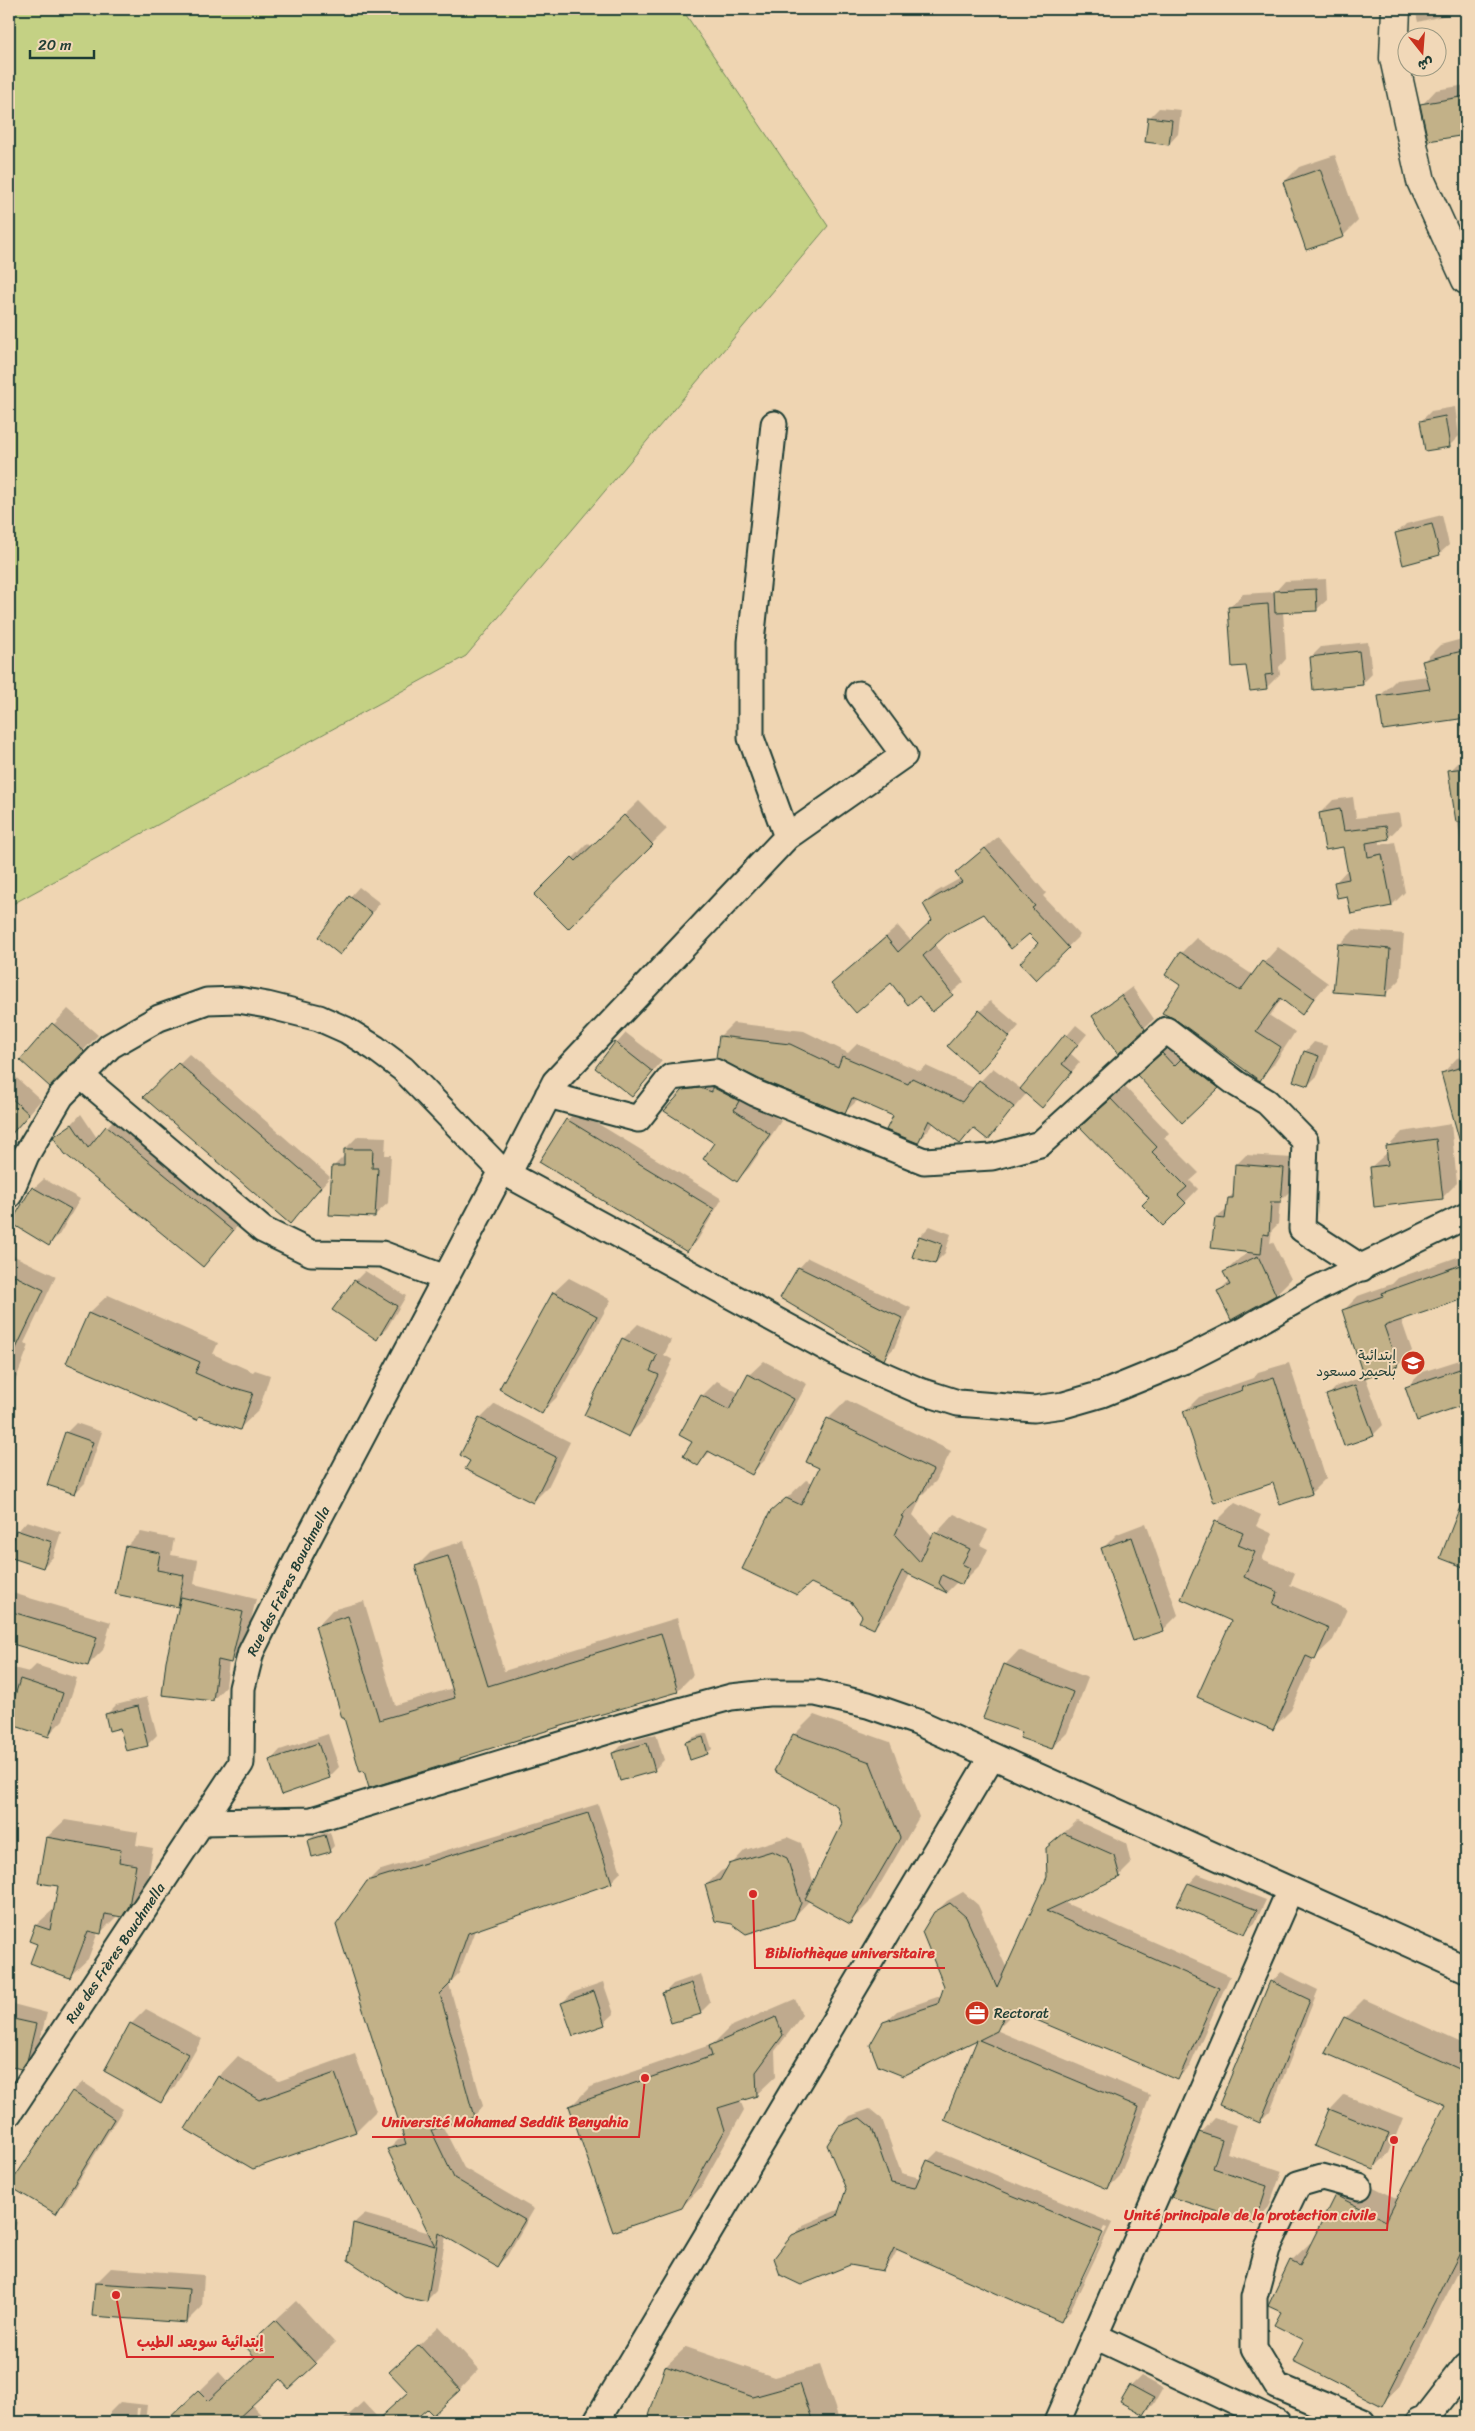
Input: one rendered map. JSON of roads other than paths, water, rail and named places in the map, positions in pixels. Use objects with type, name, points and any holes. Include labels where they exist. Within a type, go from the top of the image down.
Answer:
[{"type":"main road","points":[[1396,9],[1394,58],[1421,181],[1466,280]]},
{"type":"street","points":[[774,424],[751,642],[751,738],[787,837]]},
{"type":"street","name":"Rue des Frères Bouchmella","points":[[9,2113],[241,1763],[242,1688],[251,1652],[445,1278],[555,1082],[787,837],[904,755],[859,694]]},
{"type":"street","points":[[9,1195],[26,1155],[61,1096],[110,1046],[159,1018],[207,1001],[238,1000],[267,1005],[319,1018],[346,1030],[375,1048],[403,1069],[505,1173],[875,1374],[920,1392],[974,1406],[1017,1409],[1048,1408],[1102,1394],[1183,1361],[1242,1332],[1314,1290],[1466,1216]]},
{"type":"street","points":[[548,1095],[638,1118],[671,1077],[715,1072],[755,1093],[924,1161],[992,1157],[1040,1144],[1166,1030],[1236,1084],[1267,1102],[1305,1141],[1302,1229],[1362,1268]]},
{"type":"street","points":[[80,1075],[263,1230],[311,1253],[382,1254],[445,1278]]},
{"type":"street","points":[[201,1822],[312,1820],[624,1726],[731,1697],[768,1692],[811,1693],[868,1705],[917,1722],[1466,1969]]},
{"type":"street","points":[[596,2422],[992,1756]]},
{"type":"street","points":[[1057,2422],[1290,1890]]},
{"type":"street","points":[[1359,2187],[1322,2176],[1298,2184],[1267,2249],[1254,2297],[1254,2348],[1277,2386],[1363,2422]]},
{"type":"street","points":[[1095,2336],[1277,2422]]},
{"type":"street","points":[[1418,2422],[1425,2419],[1466,2366]]},
{"type":"place","name":"إبتدائية بلحيمر مسعود","points":[[1413,1363]]},
{"type":"place","name":"Bibliothèque universitaire","points":[[753,1894]]},
{"type":"place","name":"Rectorat","points":[[977,2013]]},
{"type":"place","name":"Université Mohamed Seddik Benyahia","points":[[645,2078]]},
{"type":"place","name":"Unité principale de la protection civile","points":[[1394,2140]]},
{"type":"place","name":"إبتدائية سويعد الطيب","points":[[116,2295]]}]
